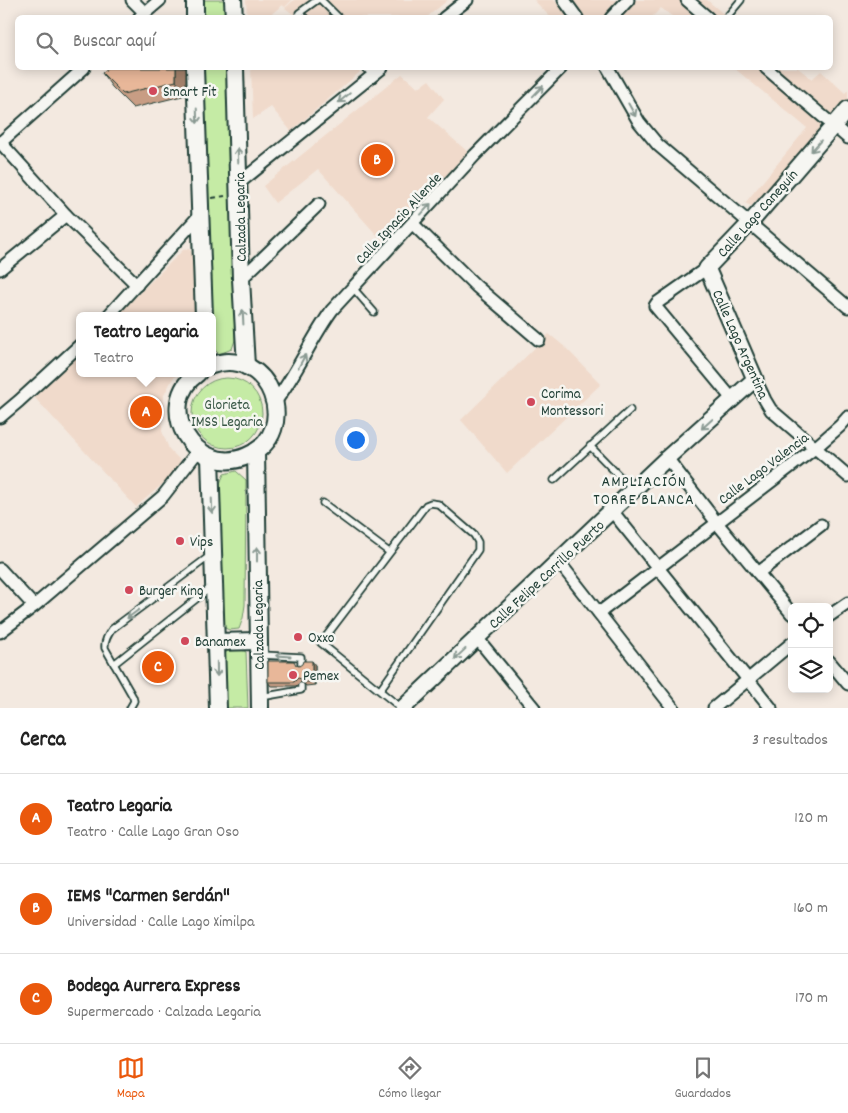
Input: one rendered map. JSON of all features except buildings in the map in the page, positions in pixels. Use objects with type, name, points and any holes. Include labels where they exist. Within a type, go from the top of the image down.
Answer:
[{"type":"main road","points":[[195,0],[195,15]]},
{"type":"main road","points":[[233,0],[234,15]]},
{"type":"main road","points":[[195,70],[204,312]]},
{"type":"main road","name":"Calzada Legaria","points":[[235,70],[241,279],[246,366]]},
{"type":"main road","points":[[194,377],[185,387],[180,400],[181,428],[188,441],[204,454],[220,460],[238,459],[256,451],[266,442],[273,430],[276,416],[275,402],[270,387],[260,375],[246,366],[226,363],[216,364]]},
{"type":"main road","name":"Calzada Legaria","points":[[256,451],[260,702]]},
{"type":"main road","points":[[204,454],[213,553],[218,708]]},
{"type":"main road","points":[[216,642],[258,648]]},
{"type":"street","points":[[132,0],[142,15],[160,0]]},
{"type":"street","points":[[448,15],[466,0]]},
{"type":"street","points":[[564,0],[575,15]]},
{"type":"street","points":[[613,15],[628,0]]},
{"type":"street","points":[[687,0],[704,15]]},
{"type":"street","points":[[82,70],[0,142],[66,215],[137,285]]},
{"type":"street","points":[[239,188],[373,70]]},
{"type":"street","name":"Calle Ignacio Allende","points":[[275,402],[291,382],[320,326],[332,310],[476,154],[559,70]]},
{"type":"street","points":[[609,70],[639,122],[658,145],[848,307]]},
{"type":"street","points":[[768,70],[848,138]]},
{"type":"street","name":"Calle Lago Caneguín","points":[[733,400],[655,306],[707,268],[750,223],[848,109]]},
{"type":"street","points":[[241,279],[319,204]]},
{"type":"street","points":[[112,312],[137,285],[199,208]]},
{"type":"street","points":[[0,269],[66,215]]},
{"type":"street","points":[[413,224],[476,286],[539,340]]},
{"type":"street","name":"Calle Lago Argentina","points":[[707,268],[764,400],[772,410],[848,476]]},
{"type":"street","points":[[0,417],[76,349]]},
{"type":"street","name":"Calle Felipe Carrillo Puerto","points":[[407,706],[668,458],[755,379]]},
{"type":"street","name":"Calle Lago Valencia","points":[[599,613],[816,448],[848,417]]},
{"type":"street","points":[[0,632],[34,606],[163,496],[204,454]]},
{"type":"street","points":[[668,458],[717,523],[788,609]]},
{"type":"street","points":[[612,511],[771,708]]},
{"type":"street","points":[[758,573],[821,525]]},
{"type":"street","points":[[559,562],[673,708]]},
{"type":"street","points":[[0,569],[34,606]]},
{"type":"street","points":[[833,613],[848,603]]},
{"type":"street","points":[[477,638],[534,708]]},
{"type":"street","points":[[714,708],[788,646]]},
{"type":"street","points":[[833,666],[848,684]]},
{"type":"lane","points":[[301,15],[299,13],[317,0]]},
{"type":"lane","points":[[321,0],[336,15]]},
{"type":"lane","points":[[728,15],[741,0]]},
{"type":"lane","points":[[353,288],[374,312]]},
{"type":"lane","points":[[554,480],[630,410]]},
{"type":"lane","points":[[590,446],[633,491]]},
{"type":"lane","points":[[323,503],[390,552]]},
{"type":"lane","points":[[380,690],[478,550],[478,542],[474,535],[438,504],[431,503],[426,505],[321,643],[380,690],[407,706]]},
{"type":"lane","points":[[130,708],[134,701],[133,697],[105,648],[104,644],[108,634],[112,629],[213,553]]},
{"type":"lane","points":[[114,664],[214,585]]},
{"type":"lane","points":[[258,648],[301,657],[301,665]]},
{"type":"lane","points":[[260,702],[301,690],[301,686]]},
{"type":"path","points":[[199,208],[239,188]]},
{"type":"shaded area","points":[[246,0],[292,0],[285,7],[282,5],[270,15],[247,15]]},
{"type":"shaded area","points":[[294,0],[448,0],[429,15],[294,15],[285,8]]},
{"type":"shaded area","points":[[534,0],[554,0],[568,15],[548,15]]},
{"type":"shaded area","points":[[568,0],[623,0],[608,15],[580,15]]},
{"type":"shaded area","points":[[635,0],[682,0],[700,15],[670,15],[661,8],[654,15],[621,15]]},
{"type":"shaded area","points":[[696,0],[707,0],[725,15],[714,15]]},
{"type":"shaded area","points":[[251,70],[358,70],[360,72],[291,131],[271,107],[253,119]]},
{"type":"shaded area","points":[[736,70],[762,70],[827,125],[791,166],[751,206],[745,203],[807,128]]},
{"type":"shaded area","points":[[776,70],[801,70],[812,79],[821,71],[845,93],[848,90],[848,101],[833,118]]},
{"type":"shaded area","points":[[402,74],[418,88],[429,80],[444,99],[428,117],[468,152],[383,242],[318,169],[275,203],[263,186]]},
{"type":"shaded area","points":[[189,249],[195,257],[194,312],[120,312],[183,250]]},
{"type":"shaded area","name":"Corima Montessori","points":[[549,334],[565,347],[601,384],[507,473],[461,420]]},
{"type":"shaded area","points":[[76,356],[76,377],[174,377],[164,395],[162,431],[169,449],[182,462],[182,467],[136,507],[34,397]]},
{"type":"green space","points":[[202,0],[225,0],[225,15],[202,15]]},
{"type":"green space","points":[[202,70],[227,70],[235,340],[232,349],[219,354],[216,351],[216,312],[211,312]]},
{"type":"green space","name":"Glorieta IMSS Legaria","points":[[227,378],[240,381],[252,388],[259,400],[262,413],[259,426],[252,438],[240,445],[227,448],[214,445],[202,438],[195,426],[192,413],[195,400],[202,388],[214,381]]},
{"type":"green space","points":[[236,471],[246,480],[245,605],[239,629],[229,630],[225,628],[223,615],[218,488],[224,474]]},
{"type":"green space","points":[[230,647],[246,652],[248,708],[224,708],[221,660]]},
{"type":"place","name":"Smart Fit","points":[[153,91]]},
{"type":"place","name":"IEMS \"Carmen Serdán\"","points":[[377,160]]},
{"type":"place","name":"Corima Montessori","points":[[531,402]]},
{"type":"place","name":"Teatro Legaria","points":[[146,412]]},
{"type":"place","name":"Vips","points":[[180,541]]},
{"type":"place","name":"Burger King","points":[[129,590]]},
{"type":"place","name":"Oxxo","points":[[298,637]]},
{"type":"place","name":"Banamex","points":[[185,641]]},
{"type":"place","name":"Bodega Aurrera Express","points":[[158,667]]},
{"type":"place","name":"Pemex","points":[[293,675]]},
{"type":"district","name":"AMPLIACIÓN TORRE BLANCA","points":[[644,489]]}]
